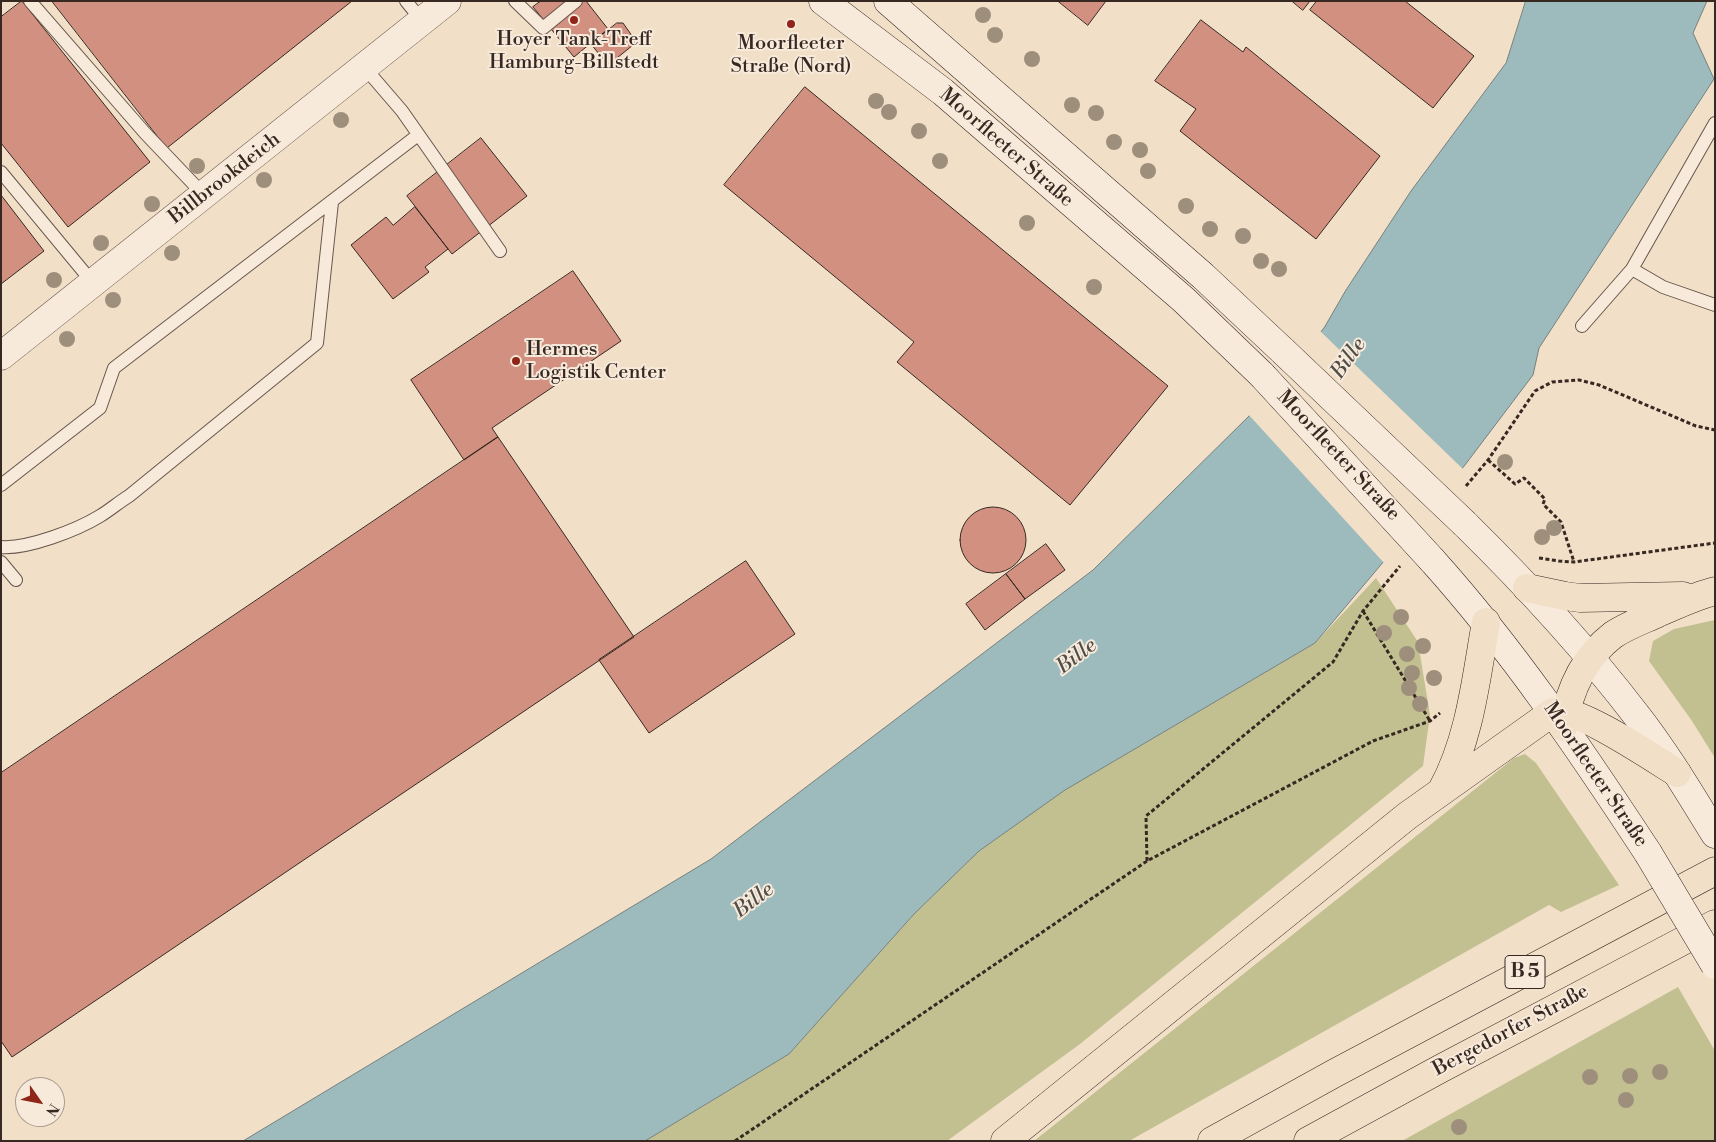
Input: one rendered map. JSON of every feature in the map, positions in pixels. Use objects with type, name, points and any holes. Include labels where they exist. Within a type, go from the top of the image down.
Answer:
[{"type":"highway","points":[[1528,588],[1580,598],[1705,594]]},
{"type":"highway","points":[[1005,1141],[1407,816],[1441,792],[1560,717],[1576,680],[1589,658],[1613,635],[1705,594]]},
{"type":"highway","points":[[1441,792],[1452,771],[1465,733],[1486,622]]},
{"type":"highway","points":[[1560,717],[1628,742],[1677,773]]},
{"type":"highway","name":"B 5","points":[[1212,1141],[1335,1073],[1715,871]]},
{"type":"highway","name":"Bergedorfer Straße","points":[[1308,1141],[1440,1068],[1715,924]]},
{"type":"main road","name":"Billbrookdeich","points":[[1,356],[448,1]]},
{"type":"main road","name":"Moorfleeter Straße","points":[[823,1],[943,92],[1184,300],[1262,374],[1463,594],[1560,717],[1648,853],[1715,965]]},
{"type":"main road","name":"Moorfleeter Straße","points":[[888,1],[1203,276],[1465,524],[1528,588]]},
{"type":"main road","points":[[1528,588],[1638,717],[1677,773],[1711,827]]},
{"type":"lane","points":[[30,1],[145,133],[204,195]]},
{"type":"lane","points":[[406,1],[423,22]]},
{"type":"lane","points":[[515,1],[543,28],[576,1]]},
{"type":"lane","points":[[365,68],[402,111],[500,251]]},
{"type":"lane","points":[[1582,326],[1632,269],[1715,123]]},
{"type":"lane","points":[[1,485],[100,408],[114,368],[418,135]]},
{"type":"lane","points":[[1,172],[93,283]]},
{"type":"lane","points":[[1,547],[11,548],[30,544],[99,517],[128,496],[317,343],[332,202]]},
{"type":"lane","points":[[1632,269],[1663,287],[1715,305]]},
{"type":"lane","points":[[1,562],[16,580]]},
{"type":"path","points":[[1488,460],[1515,484],[1524,478],[1545,499],[1543,504],[1561,522],[1574,562]]},
{"type":"path","points":[[1539,558],[1574,562],[1715,543]]},
{"type":"path","points":[[1363,610],[1430,721]]},
{"type":"path","points":[[735,1141],[1147,861],[1373,740],[1420,724]]},
{"type":"shaded area","points":[[1376,578],[1418,642],[1430,715],[1423,766],[1080,1044],[947,1141],[645,1141],[789,1054],[914,914],[979,851],[1065,790],[1315,643]]},
{"type":"shaded area","points":[[1715,620],[1715,758],[1692,721],[1649,661],[1653,641],[1674,629]]},
{"type":"shaded area","points":[[1525,754],[1536,763],[1619,885],[1561,912],[1549,905],[1129,1141],[1034,1141],[1514,758]]},
{"type":"shaded area","points":[[1678,987],[1715,1051],[1715,1141],[1402,1141]]},
{"type":"water","name":"Bille","points":[[1526,1],[1707,1],[1693,33],[1714,79],[1539,348],[1533,375],[1465,465],[1315,643],[1065,790],[979,851],[914,914],[789,1054],[645,1141],[243,1141],[711,859],[1093,570],[1249,416],[1324,328],[1346,290],[1411,191],[1506,63]]},
{"type":"pier","points":[[1319,330],[1464,470],[1385,564],[1248,414]]},
{"type":"building","points":[[22,1],[150,162],[68,227],[1,143],[1,17]]},
{"type":"building","points":[[52,1],[352,1],[167,148]]},
{"type":"building","points":[[541,1],[586,1],[608,29],[574,57],[533,7]]},
{"type":"building","points":[[1058,1],[1106,1],[1088,25]]},
{"type":"building","points":[[1292,1],[1310,1],[1303,10]]},
{"type":"building","points":[[1317,1],[1405,1],[1474,56],[1433,108],[1310,10]]},
{"type":"building","points":[[1201,20],[1243,52],[1246,47],[1380,156],[1316,239],[1180,131],[1196,109],[1155,81]]},
{"type":"building","points":[[617,23],[623,23],[635,40],[633,45],[607,64],[591,44]]},
{"type":"building","points":[[805,87],[1168,386],[1070,505],[897,362],[914,342],[724,185]]},
{"type":"building","points":[[481,138],[527,196],[452,254],[407,196]]},
{"type":"building","points":[[1,195],[44,251],[1,284]]},
{"type":"building","points":[[415,207],[448,249],[425,267],[429,272],[393,299],[351,245],[386,217],[393,225]]},
{"type":"building","name":"Hermes Logistik Center","points":[[573,271],[621,341],[492,428],[498,437],[464,460],[411,380]]},
{"type":"building","points":[[498,437],[634,637],[12,1057],[1,1041],[1,773]]},
{"type":"building","points":[[993,507],[1006,510],[1016,517],[1023,527],[1026,540],[1023,553],[1016,563],[1006,570],[993,573],[980,570],[970,563],[963,553],[960,540],[963,527],[970,517],[980,510]]},
{"type":"building","points":[[1046,544],[1065,570],[1025,599],[1006,574]]},
{"type":"building","points":[[746,561],[795,634],[649,733],[599,660]]},
{"type":"building","points":[[1006,574],[1025,599],[985,630],[966,604]]},
{"type":"place","name":"Hoyer Tank-Treff Hamburg-Billstedt","points":[[574,20]]},
{"type":"place","name":"Moorfleeter Straße (Nord)","points":[[791,24]]},
{"type":"place","name":"Hermes Logistik Center","points":[[516,361]]}]
